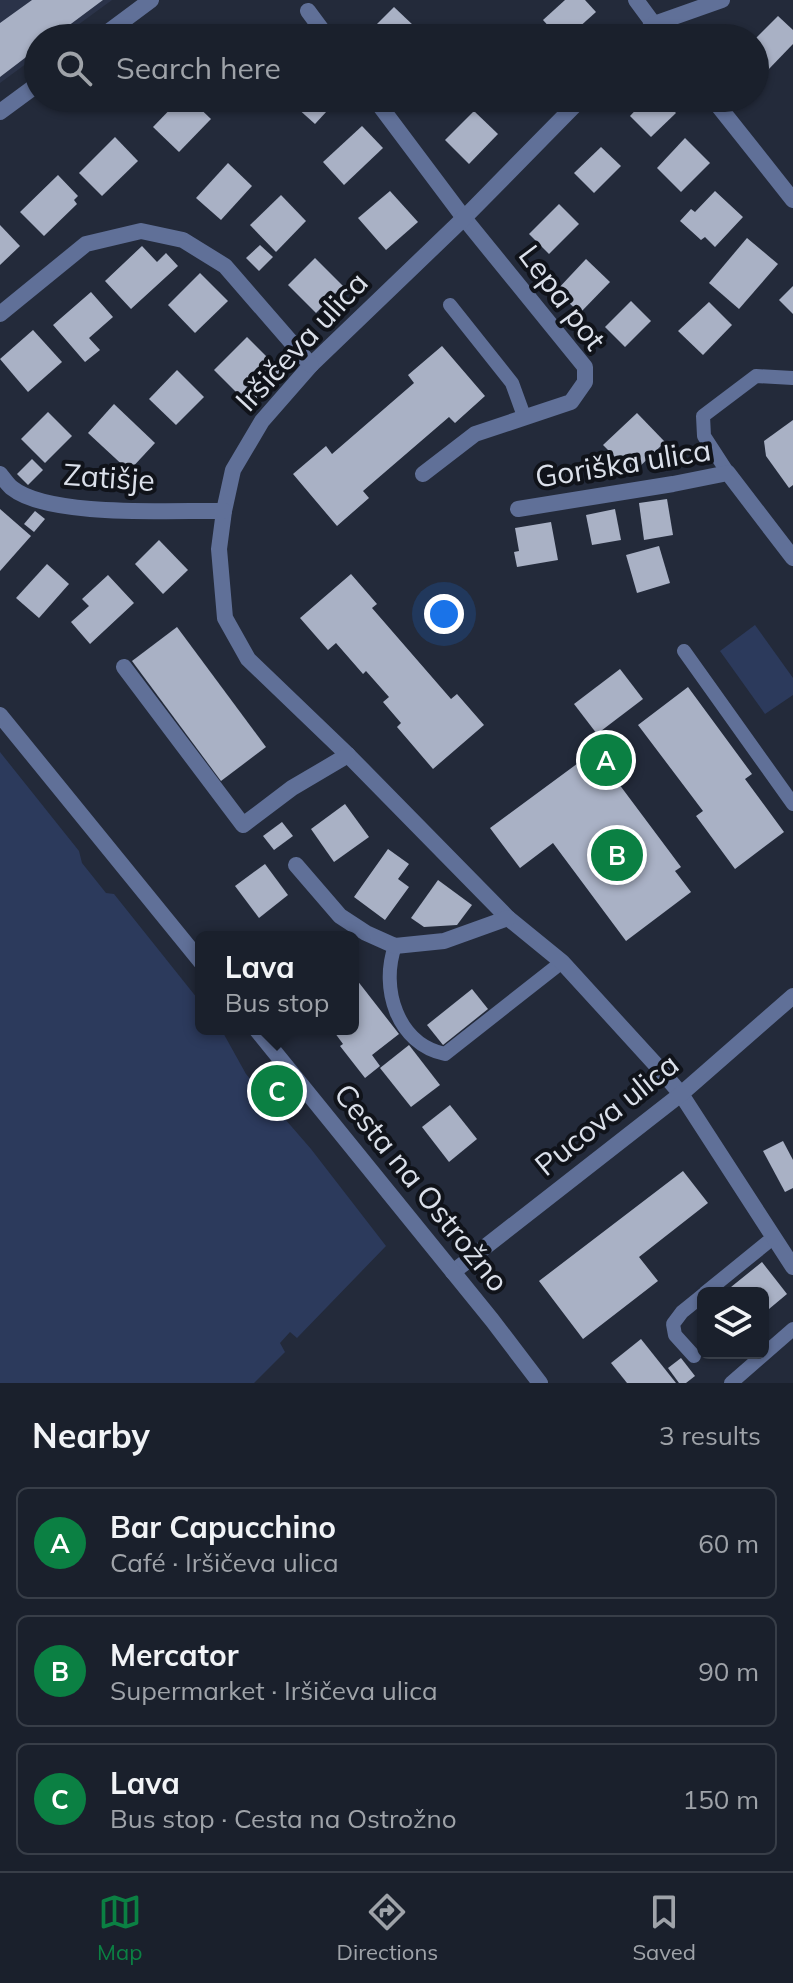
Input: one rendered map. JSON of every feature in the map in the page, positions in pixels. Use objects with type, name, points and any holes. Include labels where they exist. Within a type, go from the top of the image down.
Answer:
[{"type":"street","points":[[119,24],[151,0]]},
{"type":"street","points":[[636,0],[654,24]]},
{"type":"street","points":[[673,24],[722,0]]},
{"type":"street","points":[[308,11],[318,24]]},
{"type":"street","points":[[0,112],[24,94]]},
{"type":"street","name":"Lepa pot","points":[[384,112],[464,218],[585,367],[585,382],[571,402],[475,434],[423,474]]},
{"type":"street","name":"Iršičeva ulica","points":[[568,112],[464,218],[311,365],[262,421],[233,470],[224,511],[219,549],[225,618],[248,659],[348,755],[508,918],[562,962],[681,1094]]},
{"type":"street","points":[[723,112],[793,200]]},
{"type":"street","points":[[0,314],[86,244],[141,231],[183,240],[225,266],[311,365]]},
{"type":"street","name":"Goriška ulica","points":[[518,509],[728,473],[793,558]]},
{"type":"street","name":"Zatišje","points":[[0,474],[13,489],[31,498],[76,509],[224,511]]},
{"type":"street","points":[[124,667],[243,825],[292,788],[348,755]]},
{"type":"street","points":[[0,715],[195,955]]},
{"type":"street","points":[[296,865],[340,916],[366,933],[395,946],[444,941],[508,918]]},
{"type":"street","name":"Pucova ulica","points":[[453,1272],[681,1094],[793,996]]},
{"type":"street","name":"Cesta na Ostrožno","points":[[261,1035],[540,1383]]},
{"type":"street","points":[[681,1094],[793,1267]]},
{"type":"lane","points":[[450,305],[512,383],[524,416]]},
{"type":"lane","points":[[728,473],[704,436],[703,416],[756,376],[793,378]]},
{"type":"lane","points":[[684,651],[793,804]]},
{"type":"lane","points":[[395,946],[390,960],[391,1001],[406,1028],[430,1051],[445,1054],[562,962]]},
{"type":"lane","points":[[713,1287],[774,1237]]},
{"type":"lane","points":[[694,1356],[675,1335],[673,1324],[697,1300]]},
{"type":"lane","points":[[731,1383],[793,1329]]},
{"type":"shaded area","points":[[0,0],[112,0],[79,24],[24,24],[24,65],[0,83]]},
{"type":"shaded area","points":[[755,625],[793,678],[793,695],[765,714],[720,651]]},
{"type":"shaded area","points":[[0,752],[79,851],[82,863],[106,893],[114,894],[195,995],[195,1035],[224,1035],[246,1074],[311,1149],[386,1246],[297,1338],[290,1332],[280,1343],[285,1352],[254,1383],[0,1383]]},
{"type":"building","points":[[32,0],[103,0],[71,24],[24,24],[24,59],[0,77],[0,23]]},
{"type":"building","points":[[565,0],[585,0],[596,12],[583,24],[547,24],[543,20]]},
{"type":"building","points":[[394,7],[412,24],[377,24]]},
{"type":"building","points":[[778,16],[793,30],[793,44],[769,69],[769,25]]},
{"type":"building","points":[[167,112],[204,112],[211,119],[179,152],[153,127]]},
{"type":"building","points":[[302,112],[326,112],[315,124]]},
{"type":"building","points":[[473,112],[498,134],[469,164],[445,140]]},
{"type":"building","points":[[634,112],[676,113],[651,137],[630,116]]},
{"type":"building","points":[[362,126],[383,148],[344,185],[323,162]]},
{"type":"building","points":[[115,137],[138,161],[102,196],[79,173]]},
{"type":"building","points":[[685,138],[710,163],[681,192],[657,168]]},
{"type":"building","points":[[601,147],[621,166],[594,193],[574,173]]},
{"type":"building","points":[[228,163],[252,186],[221,220],[196,198]]},
{"type":"building","points":[[58,175],[78,196],[74,200],[77,204],[44,236],[20,212]]},
{"type":"building","points":[[390,191],[418,222],[386,250],[358,218]]},
{"type":"building","points":[[715,191],[743,217],[715,247],[705,237],[701,240],[680,221],[691,209],[695,212]]},
{"type":"building","points":[[281,195],[306,221],[276,252],[250,225]]},
{"type":"building","points":[[559,204],[579,224],[549,254],[529,234]]},
{"type":"building","points":[[0,225],[20,246],[0,265]]},
{"type":"building","points":[[747,238],[778,264],[739,309],[709,283]]},
{"type":"building","points":[[260,245],[273,257],[259,271],[246,258]]},
{"type":"building","points":[[142,246],[157,262],[166,253],[178,266],[131,309],[105,281]]},
{"type":"building","points":[[315,258],[343,286],[316,313],[288,285]]},
{"type":"building","points":[[586,259],[610,282],[580,313],[556,291]]},
{"type":"building","points":[[200,273],[228,301],[195,333],[168,305]]},
{"type":"building","points":[[793,286],[793,314],[779,300]]},
{"type":"building","points":[[91,292],[113,317],[89,338],[100,350],[85,362],[53,325]]},
{"type":"building","points":[[631,301],[651,321],[625,347],[605,327]]},
{"type":"building","points":[[709,302],[732,325],[703,355],[678,331]]},
{"type":"building","points":[[33,330],[62,362],[28,392],[0,359]]},
{"type":"building","points":[[247,337],[283,373],[250,406],[214,370]]},
{"type":"building","points":[[442,346],[485,396],[455,423],[449,417],[363,491],[369,498],[337,526],[293,474],[326,446],[332,454],[414,383],[408,375]]},
{"type":"building","points":[[177,370],[204,397],[176,425],[149,399]]},
{"type":"building","points":[[114,404],[155,443],[129,471],[88,433]]},
{"type":"building","points":[[48,412],[72,436],[45,463],[21,439]]},
{"type":"building","points":[[637,413],[665,442],[632,474],[603,445]]},
{"type":"building","points":[[793,420],[793,485],[789,488],[766,456],[764,441]]},
{"type":"building","points":[[32,459],[43,470],[28,485],[17,474]]},
{"type":"building","points":[[667,499],[673,535],[644,540],[639,503]]},
{"type":"building","points":[[0,509],[31,536],[0,571]]},
{"type":"building","points":[[615,509],[621,540],[592,545],[586,515]]},
{"type":"building","points":[[35,511],[45,519],[34,532],[24,524]]},
{"type":"building","points":[[551,522],[558,560],[517,567],[514,552],[519,551],[515,528]]},
{"type":"building","points":[[159,540],[188,570],[163,594],[135,564]]},
{"type":"building","points":[[659,546],[670,583],[637,593],[626,555]]},
{"type":"building","points":[[47,564],[69,584],[39,618],[16,598]]},
{"type":"building","points":[[351,574],[377,604],[372,608],[451,699],[457,694],[484,725],[433,769],[397,727],[401,723],[383,702],[389,697],[366,671],[363,674],[336,643],[328,650],[300,618]]},
{"type":"building","points":[[108,575],[134,603],[90,644],[71,622],[89,606],[82,599]]},
{"type":"building","points":[[177,627],[266,747],[221,781],[132,661]]},
{"type":"building","points":[[620,669],[643,699],[597,734],[574,704]]},
{"type":"building","points":[[688,687],[752,774],[745,779],[784,832],[735,869],[696,816],[703,811],[638,725]]},
{"type":"building","points":[[608,744],[622,763],[610,772],[681,867],[675,871],[691,892],[626,941],[553,843],[520,868],[490,828]]},
{"type":"building","points":[[345,804],[369,837],[334,862],[311,829]]},
{"type":"building","points":[[282,822],[293,836],[274,850],[263,836]]},
{"type":"building","points":[[388,849],[409,864],[398,879],[409,887],[385,920],[354,897]]},
{"type":"building","points":[[265,864],[288,895],[259,918],[235,886]]},
{"type":"building","points":[[438,880],[472,905],[457,925],[424,927],[411,918]]},
{"type":"building","points":[[359,983],[399,1034],[372,1055],[380,1066],[365,1078],[340,1046],[343,1044],[336,1035],[359,1035]]},
{"type":"building","points":[[472,989],[488,1009],[443,1045],[427,1025]]},
{"type":"building","points":[[409,1045],[440,1085],[411,1107],[380,1068]]},
{"type":"building","points":[[450,1105],[477,1139],[449,1162],[422,1127]]},
{"type":"building","points":[[783,1141],[793,1160],[793,1188],[785,1192],[763,1151]]},
{"type":"building","points":[[683,1171],[708,1203],[639,1257],[658,1281],[583,1339],[539,1281]]},
{"type":"building","points":[[762,1262],[787,1294],[769,1309],[769,1287],[731,1287]]},
{"type":"building","points":[[641,1339],[676,1383],[627,1383],[611,1363]]},
{"type":"building","points":[[681,1358],[695,1376],[686,1383],[679,1383],[668,1368]]},
{"type":"place","name":"Bar Capucchino","points":[[606,760]]},
{"type":"place","name":"Mercator","points":[[617,855]]},
{"type":"place","name":"Lava","points":[[277,1091]]}]
